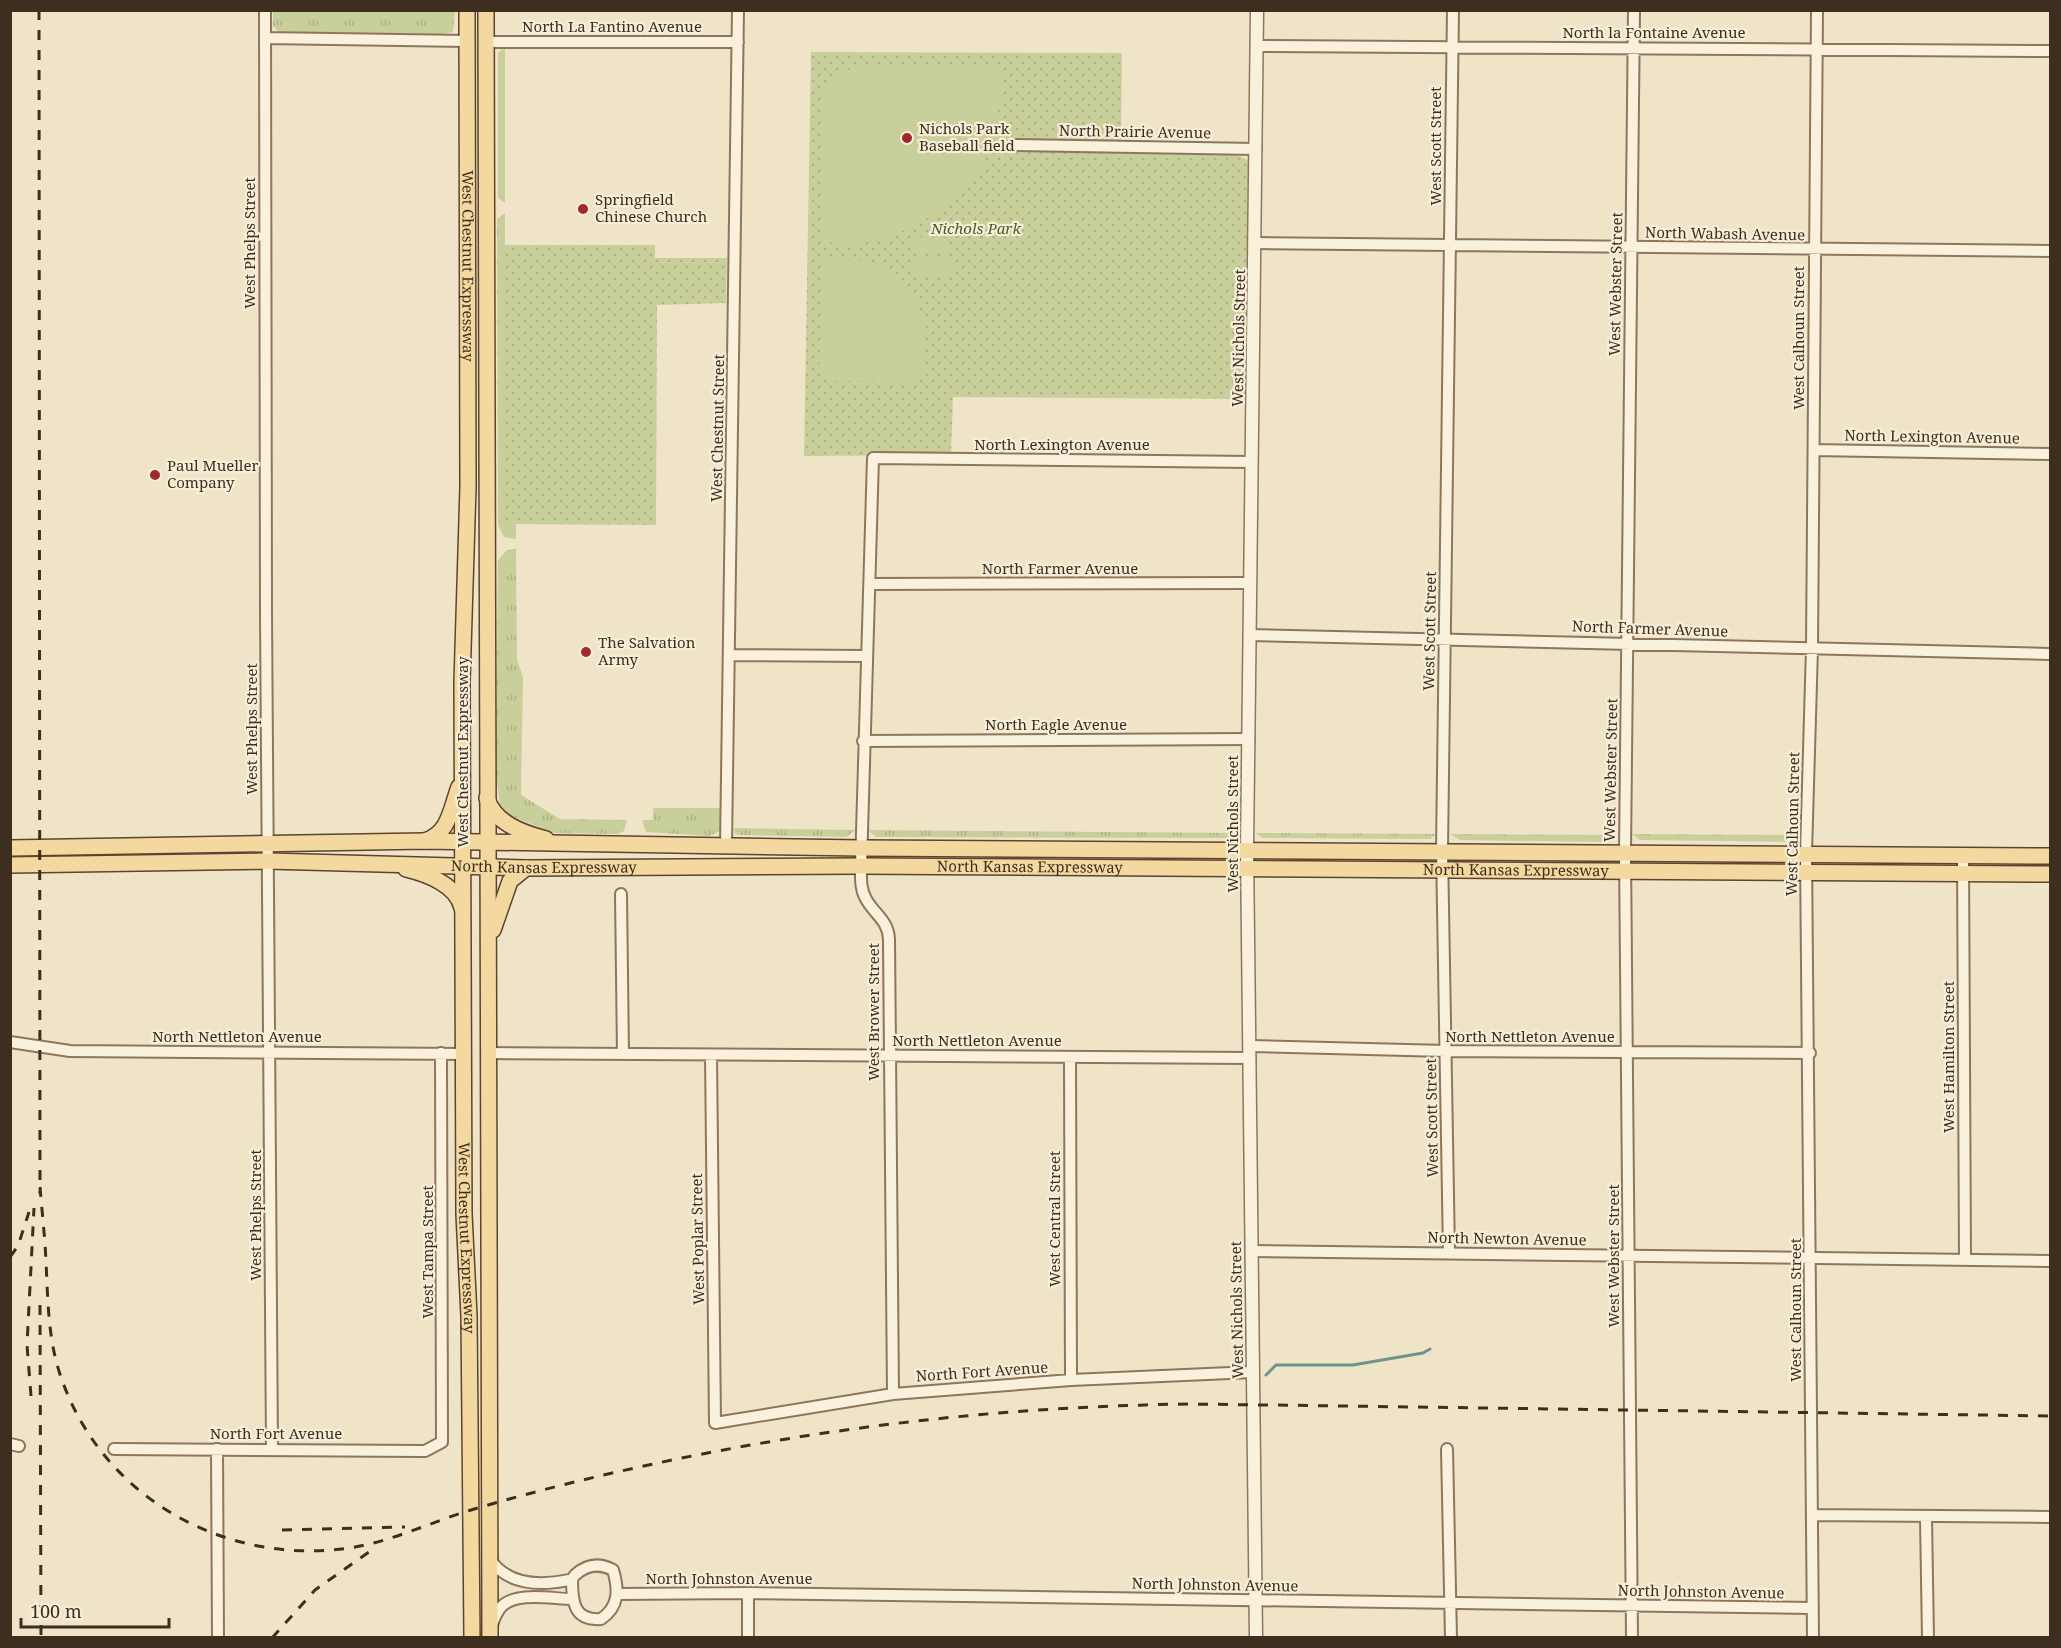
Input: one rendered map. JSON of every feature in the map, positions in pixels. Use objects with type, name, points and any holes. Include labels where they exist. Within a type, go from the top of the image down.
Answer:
[{"type":"main road","name":"West Chestnut Expressway","points":[[467,10],[468,487],[462,682],[464,1214],[469,1317],[472,1638]]},
{"type":"main road","name":"West Chestnut Expressway","points":[[486,10],[490,1633]]},
{"type":"main road","points":[[424,841],[435,837],[445,825],[463,776]]},
{"type":"main road","points":[[487,798],[489,805],[507,824],[530,835],[563,844]]},
{"type":"main road","name":"North Kansas Expressway","points":[[10,848],[424,841],[861,848],[1806,852],[2050,856]]},
{"type":"main road","name":"North Kansas Expressway","points":[[10,865],[268,861],[526,868],[861,866],[2050,874]]},
{"type":"main road","points":[[383,863],[411,870],[448,886],[458,896],[464,920]]},
{"type":"main road","points":[[488,950],[505,891],[510,881],[526,868]]},
{"type":"street","name":"West Phelps Street","points":[[266,10],[267,842],[272,1448]]},
{"type":"street","name":"West Chestnut Street","points":[[726,846],[738,10]]},
{"type":"street","name":"West Nichols Street","points":[[1256,1638],[1247,850],[1257,10]]},
{"type":"street","name":"West Scott Street","points":[[1449,1253],[1442,850],[1453,10]]},
{"type":"street","name":"West Webster Street","points":[[1632,1638],[1625,852],[1634,10]]},
{"type":"street","name":"West Calhoun Street","points":[[1813,1638],[1810,1053],[1806,852],[1812,648],[1817,10]]},
{"type":"street","points":[[265,38],[467,41]]},
{"type":"street","name":"North La Fantino Avenue","points":[[486,42],[738,42]]},
{"type":"street","name":"North la Fontaine Avenue","points":[[1257,46],[2050,51]]},
{"type":"street","name":"North Prairie Avenue","points":[[1014,145],[1256,149]]},
{"type":"street","name":"North Wabash Avenue","points":[[1255,243],[2050,251]]},
{"type":"street","name":"North Lexington Avenue","points":[[1814,450],[2050,454]]},
{"type":"street","name":"North Lexington Avenue","points":[[873,458],[1252,462]]},
{"type":"street","name":"West Brower Street","points":[[873,458],[861,866],[865,897],[888,929],[893,1394]]},
{"type":"street","name":"North Farmer Avenue","points":[[870,584],[1250,583]]},
{"type":"street","name":"North Farmer Avenue","points":[[1250,635],[2050,654]]},
{"type":"street","points":[[730,655],[866,656]]},
{"type":"street","name":"North Eagle Avenue","points":[[863,741],[1249,739]]},
{"type":"street","name":"West Hamilton Street","points":[[1963,855],[1965,1260]]},
{"type":"street","points":[[621,894],[623,1054]]},
{"type":"street","name":"North Nettleton Avenue","points":[[10,1042],[54,1050],[464,1054]]},
{"type":"street","name":"North Nettleton Avenue","points":[[488,1053],[1070,1057],[1250,1052],[1810,1053]]},
{"type":"street","name":"West Tampa Street","points":[[436,1447],[442,1442],[444,1434],[441,1053]]},
{"type":"street","name":"West Poplar Street","points":[[711,1055],[715,1423]]},
{"type":"street","name":"West Central Street","points":[[1070,1057],[1071,1380]]},
{"type":"street","name":"North Newton Avenue","points":[[1252,1251],[2050,1261]]},
{"type":"street","name":"North Fort Avenue","points":[[715,1423],[893,1394],[1071,1380],[1253,1372]]},
{"type":"street","name":"North Fort Avenue","points":[[114,1449],[272,1448],[425,1451],[436,1447]]},
{"type":"street","points":[[217,1449],[218,1638]]},
{"type":"street","points":[[1447,1449],[1451,1638]]},
{"type":"street","points":[[1812,1515],[1926,1518],[2050,1517]]},
{"type":"street","points":[[1926,1518],[1928,1638]]},
{"type":"street","points":[[490,1559],[498,1571],[513,1580],[572,1580],[586,1568],[596,1564],[606,1567],[613,1570],[617,1594],[615,1605],[601,1619],[582,1616],[576,1611],[572,1599],[572,1580]]},
{"type":"street","points":[[748,1593],[748,1638]]},
{"type":"street","name":"North Johnston Avenue","points":[[617,1594],[748,1593],[1813,1608]]},
{"type":"street","points":[[490,1633],[502,1606],[513,1601],[526,1598],[572,1599]]},
{"type":"green space","points":[[273,11],[455,11],[453,32],[444,34],[280,33],[273,26]]},
{"type":"green space","points":[[505,46],[505,203],[498,198],[498,53]]},
{"type":"green space","name":"Nichols Park","points":[[811,52],[1122,53],[1121,141],[1239,145],[1239,156],[1248,160],[1245,399],[953,397],[951,455],[804,456]]},
{"type":"green space","name":"Nichols Park Baseball field","points":[[1003,64],[993,136],[985,159],[964,189],[932,215],[897,234],[856,244],[824,242],[823,89],[854,66]]},
{"type":"green space","points":[[505,213],[505,523],[516,524],[516,539],[504,537],[498,525],[497,219]]},
{"type":"green space","points":[[914,237],[949,238],[949,254],[913,253]]},
{"type":"green space","points":[[505,245],[655,245],[655,258],[727,258],[726,303],[657,305],[656,525],[505,524]]},
{"type":"green space","points":[[913,259],[948,260],[948,264],[954,264],[954,273],[948,273],[948,277],[913,275],[912,271],[906,271],[907,262],[913,262]]},
{"type":"green space","points":[[824,260],[875,263],[891,270],[904,282],[920,313],[924,331],[923,366],[918,382],[829,381],[819,370]]},
{"type":"green space","points":[[516,549],[517,660],[523,677],[521,795],[560,819],[627,820],[624,831],[618,834],[554,833],[508,815],[500,806],[496,775],[498,560],[507,550]]},
{"type":"green space","points":[[653,808],[723,808],[721,831],[709,836],[646,832],[642,820],[653,820]]},
{"type":"green space","points":[[734,828],[855,830],[847,837],[739,835],[735,834]]},
{"type":"green space","points":[[868,830],[1238,833],[1233,838],[876,837]]},
{"type":"green space","points":[[1255,833],[1437,834],[1430,839],[1263,838]]},
{"type":"green space","points":[[1450,834],[1619,835],[1609,842],[1460,840]]},
{"type":"green space","points":[[1632,834],[1801,835],[1793,842],[1640,840]]},
{"type":"waterway","points":[[1266,1375],[1276,1365],[1353,1365],[1423,1353],[1430,1349]]},
{"type":"railway","points":[[39,10],[40,1194]]},
{"type":"railway","points":[[40,1187],[54,1351],[62,1380],[81,1422],[107,1459],[139,1490],[176,1515],[216,1534],[259,1546],[303,1551],[349,1548],[396,1537],[471,1510],[527,1494],[697,1455],[864,1427],[1033,1410],[1193,1404],[2050,1416]]},
{"type":"railway","points":[[31,1396],[27,1345],[34,1208]]},
{"type":"railway","points":[[10,1257],[18,1246],[29,1212]]},
{"type":"railway","points":[[40,1305],[41,1638]]},
{"type":"railway","points":[[282,1530],[405,1527]]},
{"type":"railway","points":[[272,1638],[315,1590],[376,1547]]},
{"type":"place","name":"Nichols Park Baseball field","points":[[907,138]]},
{"type":"place","name":"Springfield Chinese Church","points":[[583,209]]},
{"type":"place","name":"Paul Mueller Company","points":[[155,475]]},
{"type":"place","name":"The Salvation Army","points":[[586,652]]}]
